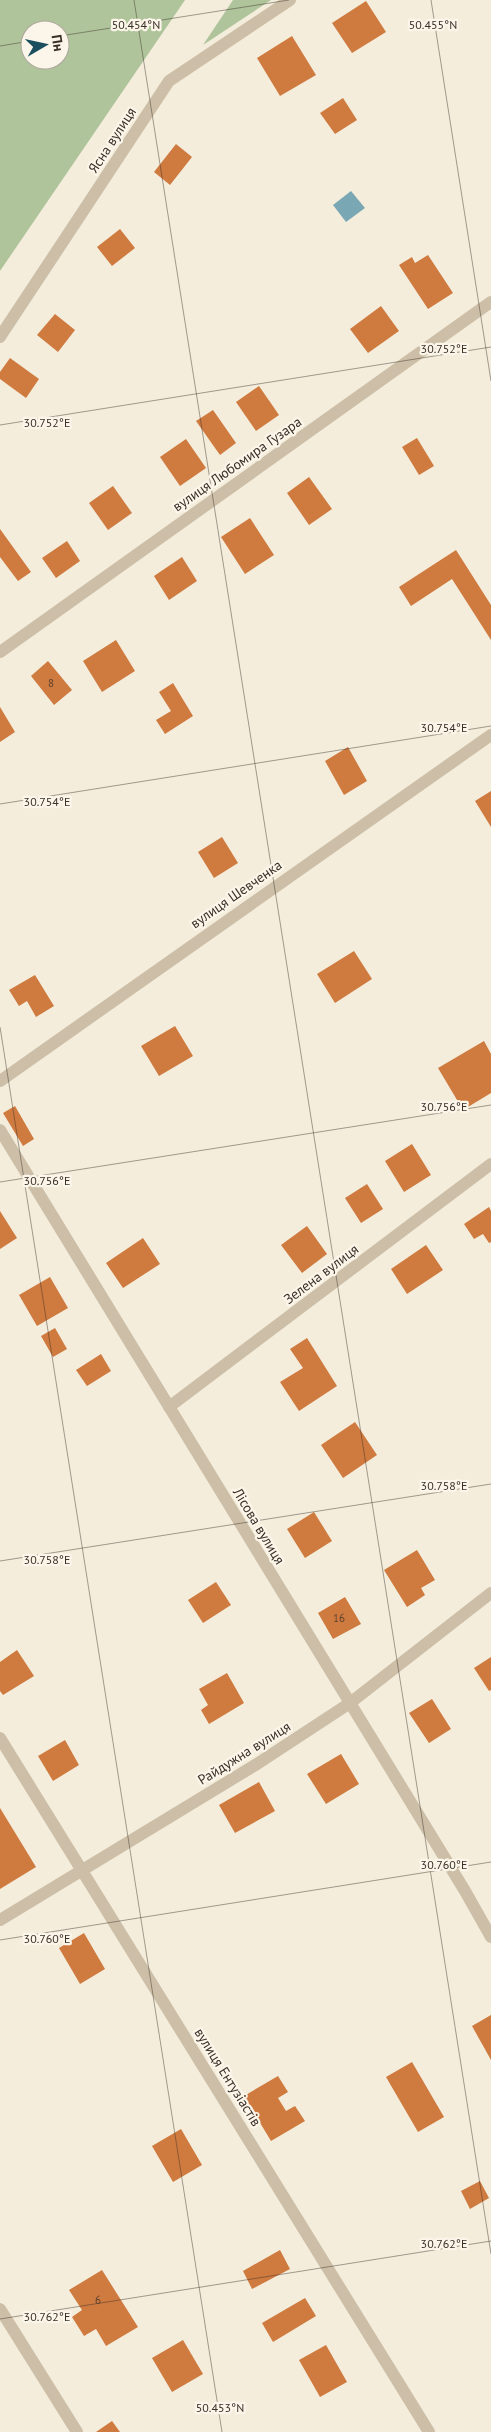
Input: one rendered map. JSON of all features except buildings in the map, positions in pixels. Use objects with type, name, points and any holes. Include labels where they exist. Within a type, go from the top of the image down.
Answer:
[{"type":"street","name":"Ясна вулиця","points":[[0,337],[169,81],[290,0]]},
{"type":"street","name":"вулиця Любомира Гузара","points":[[0,652],[491,302]]},
{"type":"street","name":"вулиця Шевченка","points":[[0,1081],[491,734]]},
{"type":"street","name":"Лісова вулиця","points":[[0,1130],[466,1891],[491,1938]]},
{"type":"street","name":"Зелена вулиця","points":[[169,1407],[491,1164]]},
{"type":"street","name":"Райдужна вулиця","points":[[0,1920],[257,1764],[350,1703],[491,1593]]},
{"type":"street","name":"вулиця Ентузіастів","points":[[0,1738],[429,2432]]},
{"type":"street","points":[[0,2309],[77,2432]]},
{"type":"green space","points":[[0,0],[185,0],[0,271]]},
{"type":"green space","points":[[233,0],[271,0],[203,45]]},
{"type":"water","points":[[351,191],[365,208],[346,222],[333,205]]}]
